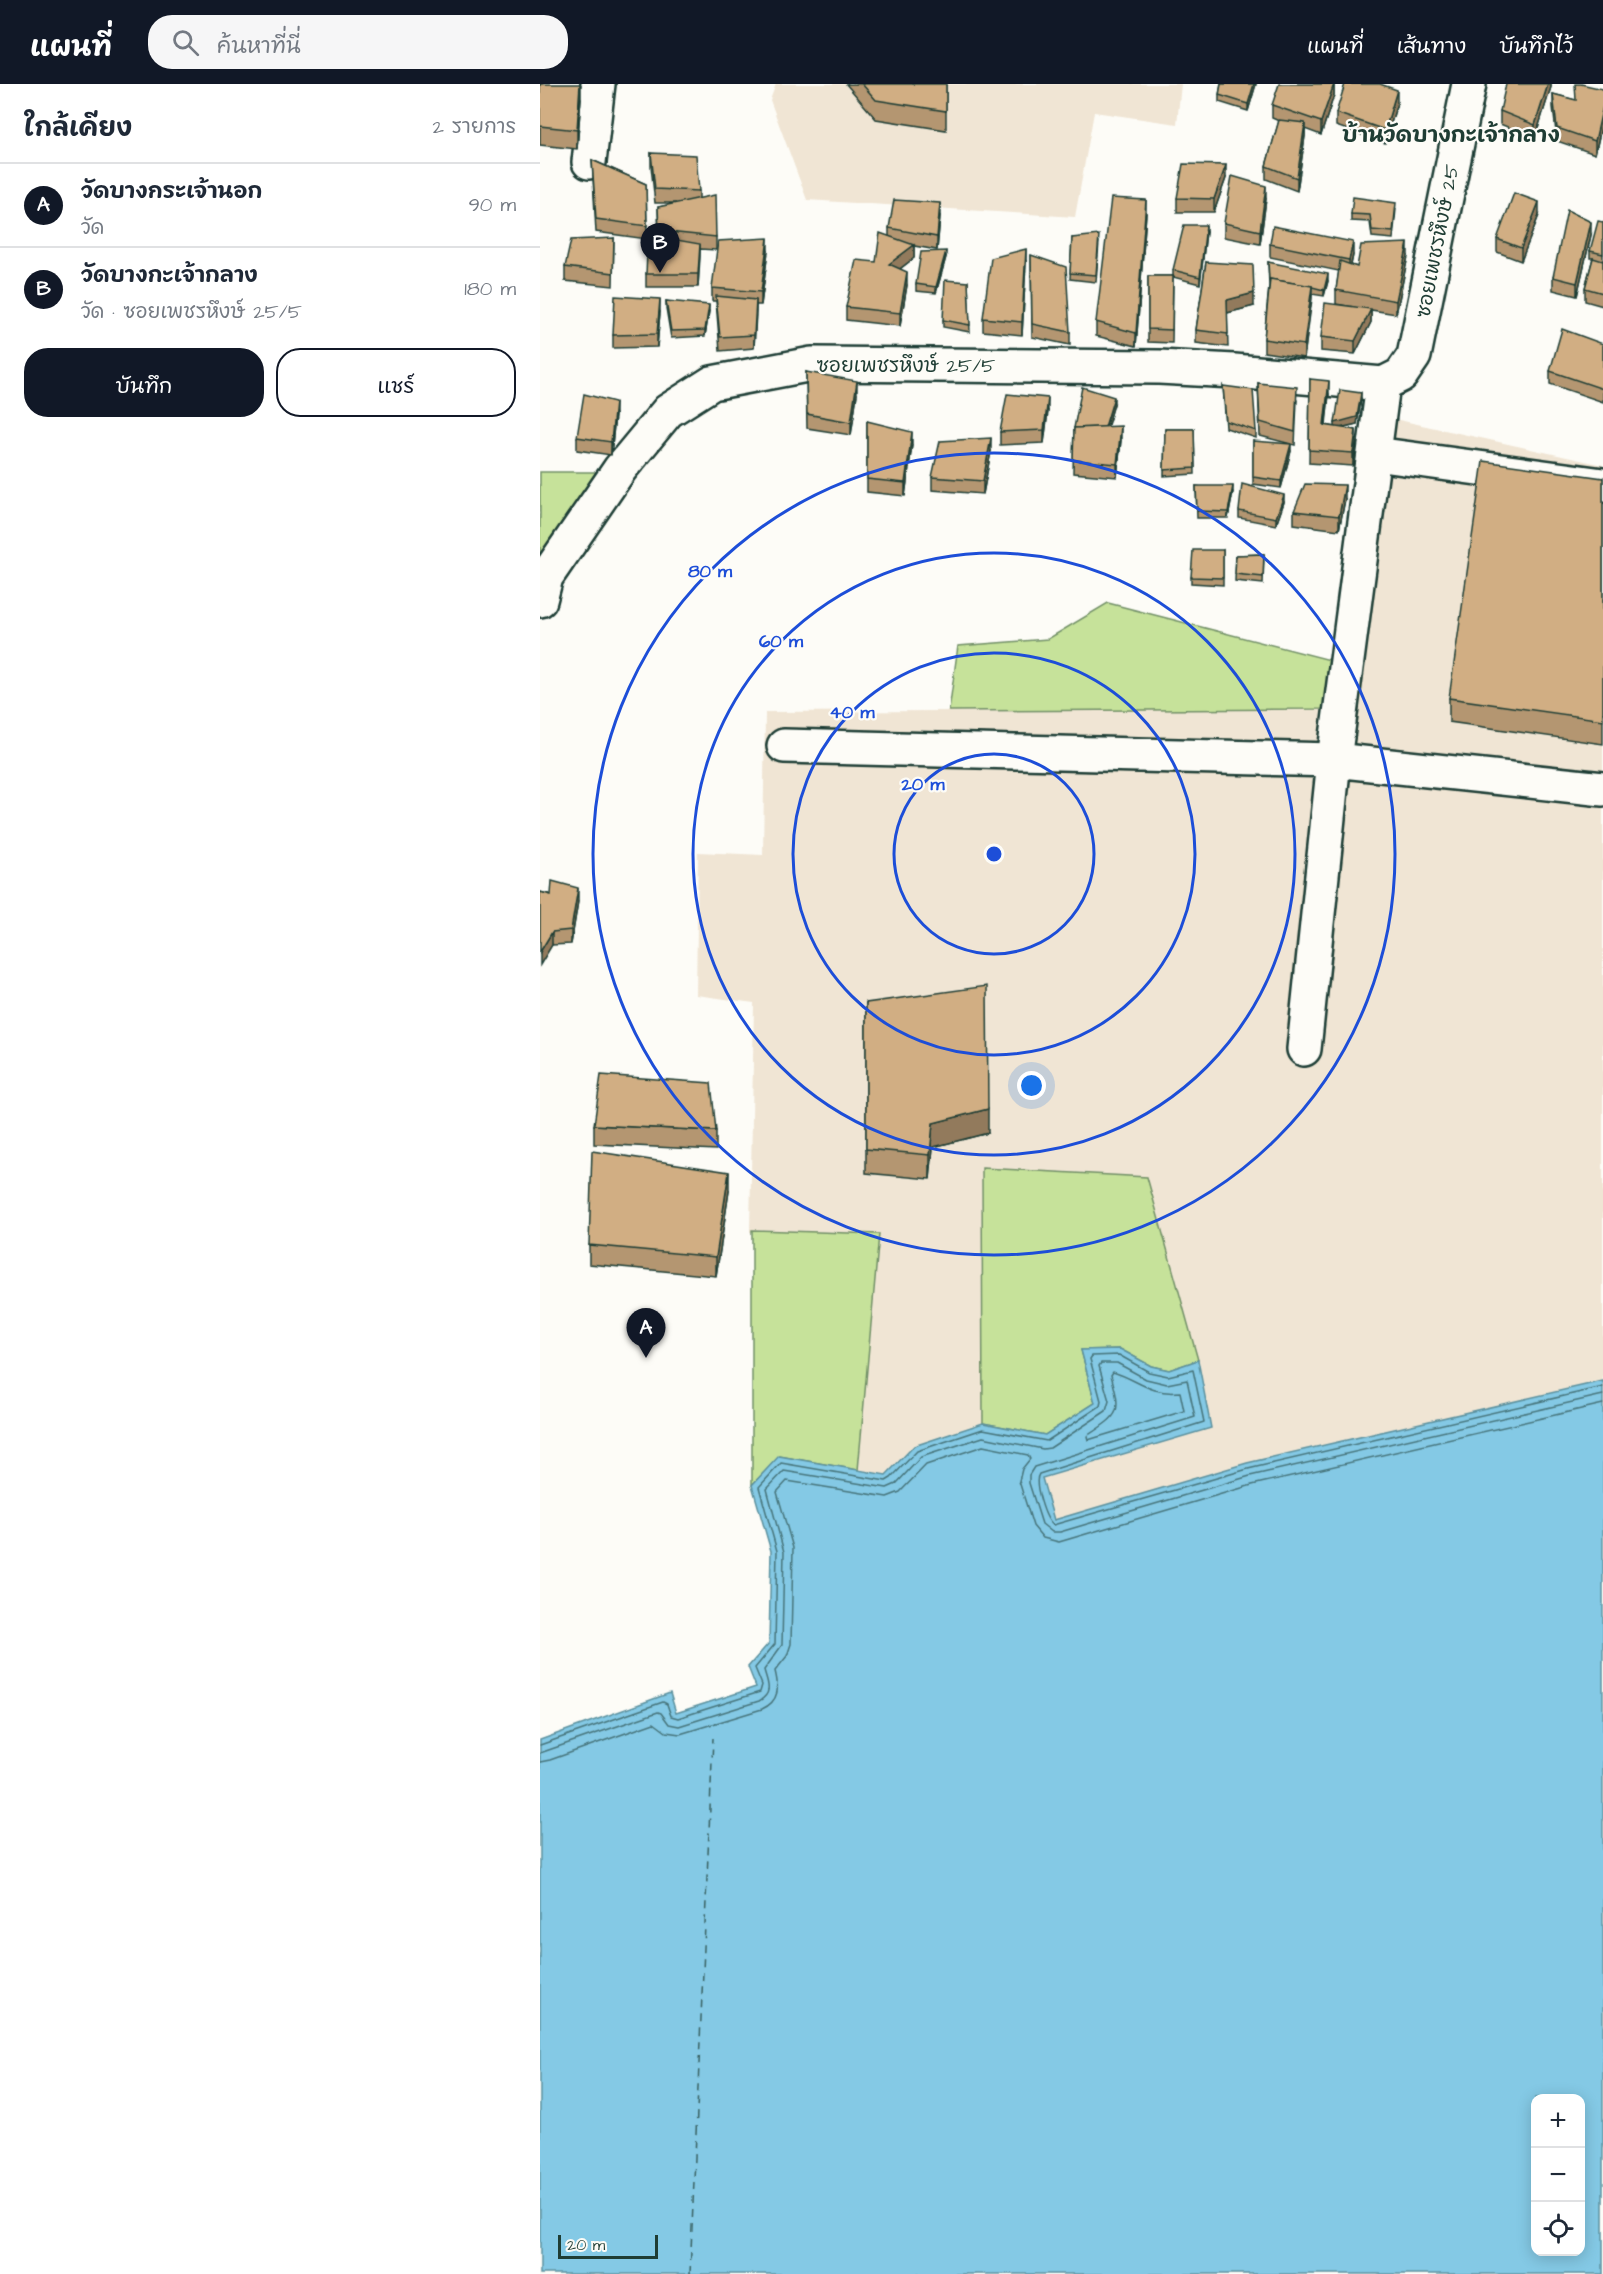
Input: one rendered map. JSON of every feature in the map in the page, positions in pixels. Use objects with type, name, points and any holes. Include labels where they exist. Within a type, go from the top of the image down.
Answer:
[{"type":"street","points":[[589,162],[598,84]]},
{"type":"street","name":"ซอยเพชรหึงษ์ 25","points":[[1383,384],[1401,375],[1414,356],[1469,84]]},
{"type":"street","name":"ซอยเพชรหึงษ์ 25/5","points":[[540,600],[546,576],[621,469],[668,411],[712,383],[812,364],[1159,367],[1234,370],[1383,384]]},
{"type":"street","points":[[1304,1049],[1334,760],[1383,384]]},
{"type":"street","points":[[1375,454],[1603,485]]},
{"type":"street","points":[[784,746],[1334,760],[1603,789]]},
{"type":"shaded area","points":[[776,84],[1181,84],[1177,124],[1094,112],[1075,217],[807,200],[770,100]]},
{"type":"shaded area","points":[[1367,413],[1603,465],[1603,1381],[1247,1463],[1054,1520],[1041,1479],[1211,1428],[1198,1360],[1147,1177],[982,1270],[983,1423],[914,1446],[886,1475],[858,1470],[878,1234],[750,1232],[754,1003],[696,995],[698,852],[763,855],[765,712],[1323,709]]},
{"type":"green space","points":[[540,472],[604,472],[540,558]]},
{"type":"green space","points":[[1108,603],[1330,660],[1323,709],[949,711],[958,646],[1048,639]]},
{"type":"green space","points":[[982,1168],[1147,1177],[1198,1360],[1169,1370],[1151,1366],[1120,1349],[1081,1350],[1095,1403],[1045,1435],[983,1423]]},
{"type":"green space","points":[[752,1230],[879,1234],[858,1470],[780,1456],[752,1485]]},
{"type":"water","points":[[1120,1349],[1151,1366],[1169,1370],[1198,1360],[1211,1428],[1042,1478],[1054,1520],[1247,1463],[1603,1381],[1603,2274],[540,2274],[540,1740],[670,1693],[676,1713],[756,1687],[748,1667],[769,1643],[771,1551],[752,1485],[779,1456],[886,1475],[914,1446],[983,1423],[1045,1435],[1095,1403],[1081,1350]]},
{"type":"building","points":[[540,84],[580,84],[577,130],[540,126]]},
{"type":"building","points":[[862,84],[946,84],[946,111],[876,100]]},
{"type":"building","points":[[1221,84],[1254,84],[1248,104],[1219,95]]},
{"type":"building","points":[[1279,84],[1334,84],[1321,122],[1272,105]]},
{"type":"building","points":[[1345,84],[1380,84],[1397,90],[1385,130],[1336,113]]},
{"type":"building","points":[[1506,84],[1548,84],[1535,125],[1500,111]]},
{"type":"building","points":[[1575,84],[1603,89],[1603,106],[1595,141],[1557,128],[1553,94],[1576,100]]},
{"type":"building","points":[[1279,120],[1305,123],[1297,178],[1266,166]]},
{"type":"building","points":[[651,153],[696,155],[699,191],[655,189]]},
{"type":"building","points":[[592,160],[646,184],[647,226],[596,219]]},
{"type":"building","points":[[1183,164],[1226,165],[1214,199],[1177,198]]},
{"type":"building","points":[[1232,176],[1266,186],[1260,231],[1224,223]]},
{"type":"building","points":[[1514,193],[1539,202],[1521,248],[1497,239]]},
{"type":"building","points":[[715,195],[716,237],[659,231],[658,207]]},
{"type":"building","points":[[1353,197],[1396,203],[1393,232],[1372,230],[1370,215],[1351,214]]},
{"type":"building","points":[[1111,198],[1146,200],[1136,333],[1096,322]]},
{"type":"building","points":[[894,200],[940,203],[937,237],[889,228]]},
{"type":"building","points":[[1567,210],[1591,222],[1577,283],[1553,277]]},
{"type":"building","points":[[1598,221],[1603,222],[1603,254],[1590,251]]},
{"type":"building","points":[[1184,225],[1206,225],[1200,277],[1173,270]]},
{"type":"building","points":[[1273,226],[1353,242],[1349,260],[1270,244]]},
{"type":"building","points":[[880,233],[914,245],[889,264],[907,272],[900,313],[846,307],[856,260],[876,262]]},
{"type":"building","points":[[648,235],[700,244],[698,274],[646,274]]},
{"type":"building","points":[[1099,235],[1096,275],[1070,273],[1072,238]]},
{"type":"building","points":[[614,238],[613,273],[565,267],[571,240]]},
{"type":"building","points":[[768,238],[761,292],[712,288],[718,241]]},
{"type":"building","points":[[1408,243],[1396,301],[1336,290],[1340,261],[1357,267],[1361,245]]},
{"type":"building","points":[[1026,249],[1022,322],[983,318],[991,258]]},
{"type":"building","points":[[946,251],[936,287],[916,284],[921,252]]},
{"type":"building","points":[[1031,255],[1066,267],[1070,332],[1032,324]]},
{"type":"building","points":[[1593,258],[1603,261],[1603,293],[1585,288]]},
{"type":"building","points":[[1206,262],[1253,265],[1254,293],[1227,300],[1228,334],[1196,330]]},
{"type":"building","points":[[1268,262],[1328,274],[1324,290],[1269,279]]},
{"type":"building","points":[[1148,276],[1173,276],[1172,330],[1148,329]]},
{"type":"building","points":[[1270,279],[1312,286],[1304,345],[1264,339]]},
{"type":"building","points":[[945,280],[968,282],[970,325],[943,320]]},
{"type":"building","points":[[615,296],[660,299],[657,334],[613,335]]},
{"type":"building","points":[[716,296],[756,300],[754,335],[720,337]]},
{"type":"building","points":[[666,301],[709,305],[705,330],[671,331]]},
{"type":"building","points":[[1325,303],[1371,309],[1355,341],[1321,337]]},
{"type":"building","points":[[1562,329],[1603,344],[1603,389],[1550,371]]},
{"type":"building","points":[[806,372],[857,381],[851,422],[807,414]]},
{"type":"building","points":[[1310,379],[1329,381],[1324,425],[1356,430],[1353,453],[1309,450]]},
{"type":"building","points":[[1258,383],[1297,387],[1295,432],[1260,422]]},
{"type":"building","points":[[1223,386],[1253,390],[1256,431],[1226,421]]},
{"type":"building","points":[[1082,387],[1114,397],[1105,427],[1074,428]]},
{"type":"building","points":[[1340,390],[1361,393],[1357,417],[1335,423]]},
{"type":"building","points":[[584,394],[615,402],[611,442],[577,437]]},
{"type":"building","points":[[1007,394],[1048,398],[1044,430],[1000,432]]},
{"type":"building","points":[[867,421],[912,432],[905,483],[867,479]]},
{"type":"building","points":[[1121,426],[1117,464],[1073,460],[1074,428]]},
{"type":"building","points":[[1165,429],[1194,429],[1195,468],[1164,470]]},
{"type":"building","points":[[991,438],[983,481],[932,477],[940,441]]},
{"type":"building","points":[[1253,441],[1291,444],[1281,481],[1253,477]]},
{"type":"building","points":[[1483,461],[1603,478],[1603,720],[1449,698]]},
{"type":"building","points":[[1242,484],[1284,495],[1276,518],[1239,511]]},
{"type":"building","points":[[1305,484],[1345,485],[1339,516],[1294,511]]},
{"type":"building","points":[[1196,486],[1233,486],[1228,512],[1197,511]]},
{"type":"building","points":[[1193,550],[1223,550],[1223,578],[1191,577]]},
{"type":"building","points":[[1264,554],[1263,577],[1235,574],[1236,555]]},
{"type":"building","points":[[552,881],[578,888],[571,930],[552,932],[540,952],[540,892],[551,895]]},
{"type":"building","points":[[987,986],[988,1109],[933,1123],[930,1155],[866,1149],[866,1003]]},
{"type":"building","points":[[601,1075],[711,1083],[716,1131],[594,1125]]},
{"type":"building","points":[[592,1151],[729,1172],[716,1257],[589,1245]]},
{"type":"ferry route","points":[[690,2274],[713,1738]]},
{"type":"place","name":"วัดบางกะเจ้ากลาง","points":[[660,273]]},
{"type":"place","name":"วัดบางกระเจ้านอก","points":[[646,1358]]},
{"type":"district","name":"บ้านวัดบางกะเจ้ากลาง","points":[[1451,134]]}]
